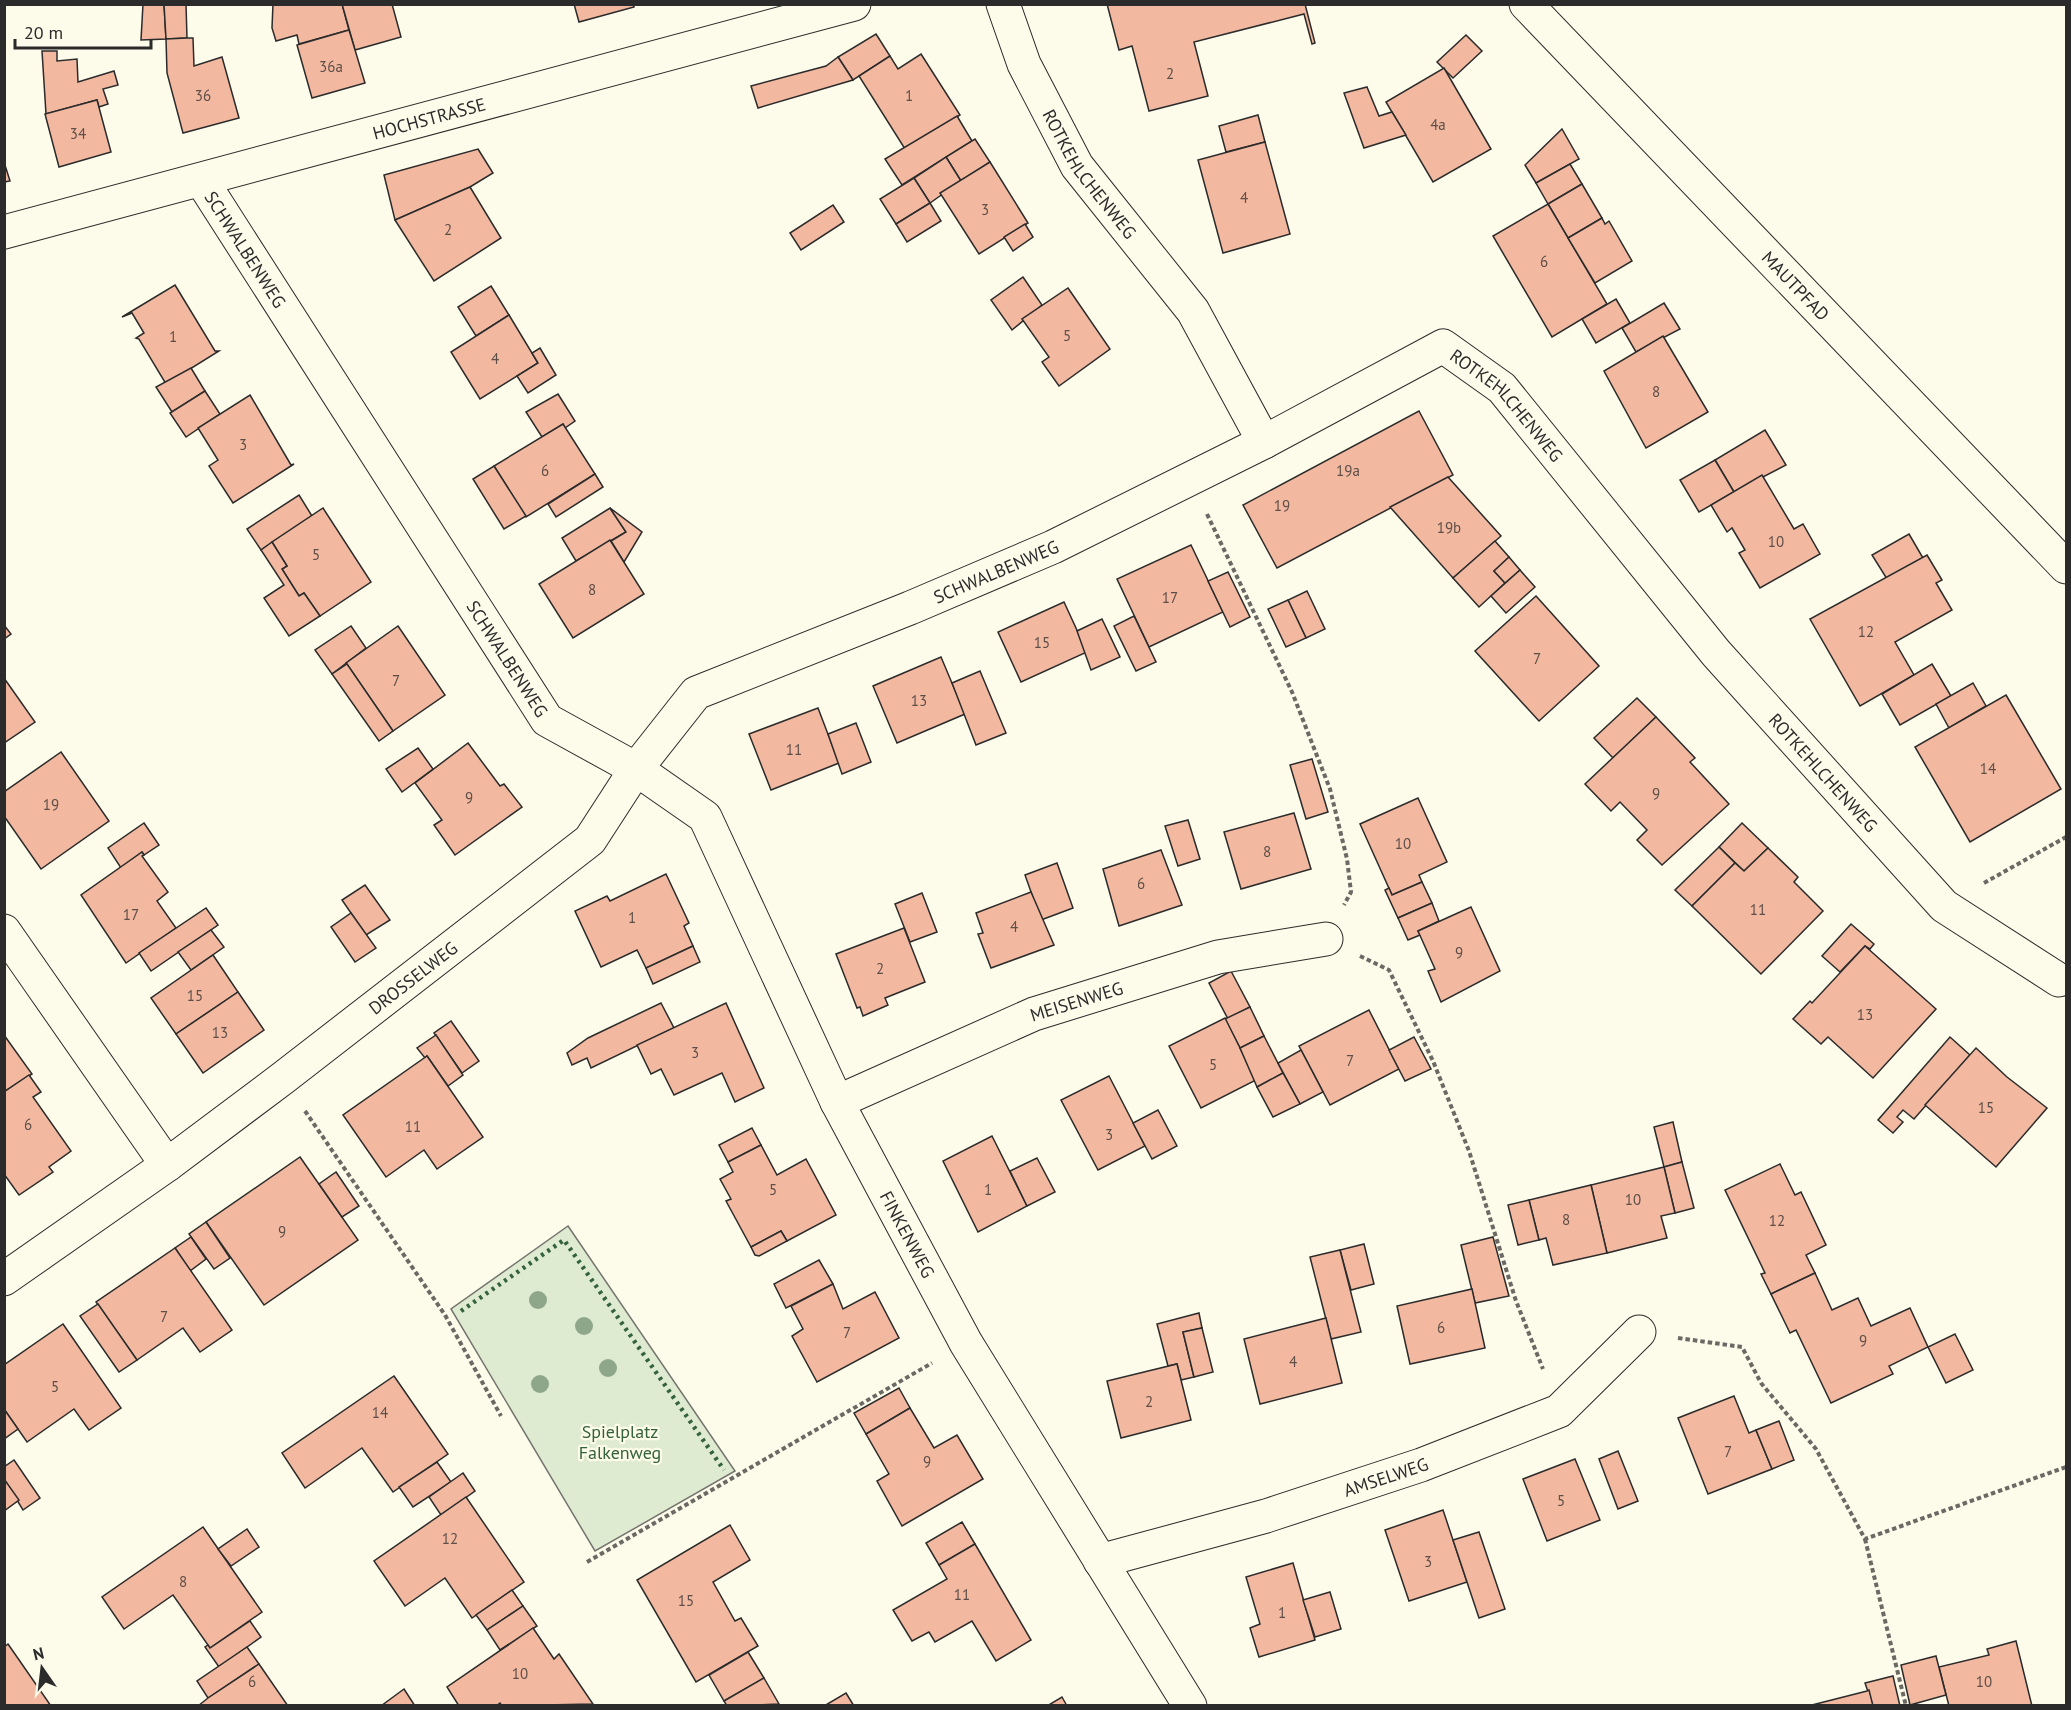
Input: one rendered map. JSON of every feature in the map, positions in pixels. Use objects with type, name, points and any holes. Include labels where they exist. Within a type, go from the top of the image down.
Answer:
[{"type":"street","name":"HOCHSTRASSE","points":[[4,232],[854,4]]},
{"type":"street","name":"ROTKEHLCHENWEG","points":[[1004,4],[1024,64],[1077,166],[1193,311],[1264,442],[1443,346],[1502,388],[1716,653],[1944,906],[2059,980]]},
{"type":"street","name":"MAUTPFAD","points":[[1526,4],[2067,567]]},
{"type":"street","name":"SCHWALBENWEG","points":[[202,180],[547,720],[636,769],[696,693],[943,594],[1053,547],[1191,481],[1264,442]]},
{"type":"street","name":"DROSSELWEG","points":[[4,1279],[167,1165],[590,840],[636,769]]},
{"type":"street","name":"FINKENWEG","points":[[636,769],[705,817],[837,1102],[966,1343],[1190,1706]]},
{"type":"street","points":[[4,931],[167,1165]]},
{"type":"street","name":"MEISENWEG","points":[[837,1102],[1034,1014],[1218,957],[1326,939]]},
{"type":"street","name":"AMSELWEG","points":[[1100,1561],[1266,1516],[1421,1465],[1559,1411],[1639,1332]]},
{"type":"path","points":[[1191,481],[1292,693],[1330,789],[1347,859],[1351,892],[1326,939],[1389,970],[1433,1061],[1469,1150],[1516,1301],[1559,1411]]},
{"type":"path","points":[[1944,906],[2067,837]]},
{"type":"path","points":[[283,1078],[445,1315],[501,1416]]},
{"type":"path","points":[[1639,1332],[1742,1347],[1761,1383],[1816,1449],[1865,1539],[1906,1706]]},
{"type":"path","points":[[588,1562],[966,1343]]},
{"type":"path","points":[[1865,1539],[2067,1467]]},
{"type":"green space","name":"Spielplatz Falkenweg","points":[[568,1226],[735,1471],[595,1551],[451,1309]]},
{"type":"building","points":[[143,4],[164,4],[166,39],[141,40]]},
{"type":"building","points":[[164,4],[186,4],[187,38],[166,39]]},
{"type":"building","points":[[273,4],[342,4],[349,30],[299,44],[297,35],[276,41],[272,28]]},
{"type":"building","points":[[342,4],[392,4],[401,37],[355,50]]},
{"type":"building","points":[[574,4],[633,4],[634,7],[579,22]]},
{"type":"building","points":[[1107,4],[1305,4],[1315,43],[1312,44],[1304,14],[1194,42],[1208,96],[1149,111],[1132,46],[1119,50]]},
{"type":"building","points":[[349,30],[365,83],[312,98],[297,45]]},
{"type":"building","points":[[876,34],[890,56],[853,80],[838,57]]},
{"type":"building","points":[[1466,35],[1482,51],[1453,78],[1437,62]]},
{"type":"building","points":[[193,38],[194,66],[222,57],[239,118],[183,133],[167,73],[166,39]]},
{"type":"building","points":[[42,51],[57,51],[57,61],[77,59],[78,82],[114,71],[118,85],[103,89],[108,104],[99,107],[97,100],[46,114]]},
{"type":"building","points":[[921,54],[960,115],[905,149],[859,76],[890,56],[898,69]]},
{"type":"building","points":[[838,57],[853,80],[758,108],[751,86],[826,66]]},
{"type":"building","points":[[1444,68],[1491,149],[1433,182],[1386,102]]},
{"type":"building","points":[[1367,87],[1379,116],[1392,112],[1406,135],[1364,148],[1344,93]]},
{"type":"building","points":[[97,100],[111,152],[59,167],[45,114]]},
{"type":"building","points":[[1258,115],[1265,142],[1226,152],[1219,126]]},
{"type":"building","points":[[957,116],[972,141],[902,185],[885,159]]},
{"type":"building","points":[[1562,129],[1579,159],[1536,183],[1525,165]]},
{"type":"building","points":[[975,139],[990,162],[961,181],[946,157]]},
{"type":"building","points":[[1265,142],[1290,234],[1223,253],[1198,160]]},
{"type":"building","points":[[478,149],[493,173],[470,187],[395,220],[384,175]]},
{"type":"building","points":[[946,157],[961,181],[930,203],[914,178]]},
{"type":"building","points":[[4,162],[10,181],[4,182]]},
{"type":"building","points":[[990,162],[1028,223],[979,254],[940,193]]},
{"type":"building","points":[[1570,164],[1582,184],[1548,204],[1536,183]]},
{"type":"building","points":[[914,178],[930,203],[896,224],[880,199]]},
{"type":"building","points":[[1582,184],[1602,218],[1568,238],[1548,204]]},
{"type":"building","points":[[470,187],[501,238],[434,281],[395,220]]},
{"type":"building","points":[[930,203],[941,221],[907,242],[896,224]]},
{"type":"building","points":[[1548,204],[1607,304],[1552,337],[1493,236]]},
{"type":"building","points":[[833,205],[844,222],[801,250],[790,233]]},
{"type":"building","points":[[1602,218],[1605,224],[1609,221],[1632,261],[1595,283],[1568,238]]},
{"type":"building","points":[[1025,224],[1033,237],[1013,251],[1004,237]]},
{"type":"building","points":[[1023,277],[1042,305],[1012,330],[991,300]]},
{"type":"building","points":[[175,285],[215,351],[219,351],[166,384],[139,339],[136,338],[144,333],[132,313],[122,317]]},
{"type":"building","points":[[491,286],[509,315],[476,336],[458,307]]},
{"type":"building","points":[[1068,288],[1110,349],[1059,386],[1042,362],[1049,357],[1022,319]]},
{"type":"building","points":[[1616,299],[1630,323],[1596,343],[1582,319]]},
{"type":"building","points":[[1664,303],[1680,329],[1636,352],[1622,328]]},
{"type":"building","points":[[509,315],[538,363],[480,399],[451,352]]},
{"type":"building","points":[[1663,336],[1708,412],[1646,448],[1604,371]]},
{"type":"building","points":[[540,348],[556,375],[528,393],[517,376],[538,363],[532,353]]},
{"type":"building","points":[[191,368],[205,391],[172,412],[156,387]]},
{"type":"building","points":[[205,391],[220,414],[186,437],[170,413]]},
{"type":"building","points":[[558,394],[575,421],[565,428],[563,424],[542,437],[526,412]]},
{"type":"building","points":[[250,395],[291,465],[294,464],[233,503],[209,466],[218,460],[198,428]]},
{"type":"building","points":[[1419,411],[1453,475],[1277,568],[1243,505]]},
{"type":"building","points":[[563,424],[595,474],[526,517],[494,466]]},
{"type":"building","points":[[1765,430],[1786,465],[1734,492],[1715,460]]},
{"type":"building","points":[[1715,460],[1734,492],[1699,512],[1680,480]]},
{"type":"building","points":[[494,466],[526,516],[504,529],[473,479]]},
{"type":"building","points":[[595,474],[603,487],[556,517],[548,504]]},
{"type":"building","points":[[1762,475],[1794,529],[1803,524],[1820,554],[1760,588],[1739,553],[1745,550],[1732,528],[1727,532],[1711,505]]},
{"type":"building","points":[[1448,477],[1501,536],[1453,578],[1390,507]]},
{"type":"building","points":[[299,495],[312,516],[261,550],[247,529]]},
{"type":"building","points":[[323,508],[371,582],[320,616],[304,593],[299,596],[282,569],[287,566],[272,542]]},
{"type":"building","points":[[610,508],[626,532],[576,561],[562,538]]},
{"type":"building","points":[[610,508],[642,532],[624,562],[611,541],[626,532]]},
{"type":"building","points":[[1909,534],[1923,558],[1887,579],[1872,555]]},
{"type":"building","points":[[610,540],[644,594],[573,638],[539,584]]},
{"type":"building","points":[[1495,541],[1509,557],[1494,571],[1505,583],[1479,607],[1453,578]]},
{"type":"building","points":[[272,542],[287,566],[282,569],[299,596],[304,593],[320,616],[289,636],[264,598],[284,585],[261,550]]},
{"type":"building","points":[[1191,545],[1223,612],[1149,647],[1117,579]]},
{"type":"building","points":[[1927,555],[1942,580],[1936,583],[1952,610],[1895,642],[1914,675],[1860,706],[1810,619]]},
{"type":"building","points":[[1509,557],[1520,570],[1505,583],[1494,571]]},
{"type":"building","points":[[1520,570],[1535,587],[1506,613],[1491,596]]},
{"type":"building","points":[[1228,572],[1250,617],[1230,627],[1208,581]]},
{"type":"building","points":[[1307,591],[1325,629],[1306,638],[1288,600]]},
{"type":"building","points":[[1536,596],[1599,666],[1539,721],[1475,651]]},
{"type":"building","points":[[1288,600],[1306,638],[1286,647],[1268,609]]},
{"type":"building","points":[[1064,602],[1087,652],[1021,682],[998,632]]},
{"type":"building","points":[[1134,616],[1156,662],[1136,671],[1114,626]]},
{"type":"building","points":[[1102,619],[1120,657],[1091,670],[1077,631]]},
{"type":"building","points":[[4,625],[11,634],[4,639]]},
{"type":"building","points":[[351,626],[366,648],[332,674],[315,650]]},
{"type":"building","points":[[398,626],[445,695],[393,731],[346,663]]},
{"type":"building","points":[[941,657],[965,714],[897,743],[873,686]]},
{"type":"building","points":[[347,664],[393,731],[379,741],[332,674]]},
{"type":"building","points":[[1932,664],[1951,696],[1900,725],[1882,694]]},
{"type":"building","points":[[980,671],[1006,733],[976,745],[952,683]]},
{"type":"building","points":[[4,678],[35,722],[4,743]]},
{"type":"building","points":[[1973,683],[1986,706],[1949,728],[1936,704]]},
{"type":"building","points":[[2006,695],[2061,789],[1970,842],[1915,747]]},
{"type":"building","points":[[1637,698],[1656,717],[1613,758],[1594,738]]},
{"type":"building","points":[[818,708],[839,763],[771,790],[749,734]]},
{"type":"building","points":[[1656,717],[1695,758],[1690,762],[1729,804],[1662,865],[1637,840],[1647,830],[1620,802],[1611,811],[1585,784]]},
{"type":"building","points":[[856,723],[871,762],[842,774],[828,734]]},
{"type":"building","points":[[468,743],[500,786],[504,784],[522,807],[455,855],[434,825],[442,820],[415,783]]},
{"type":"building","points":[[418,748],[433,769],[402,792],[386,769]]},
{"type":"building","points":[[61,752],[109,821],[41,869],[4,816],[4,792]]},
{"type":"building","points":[[1312,759],[1328,812],[1306,819],[1290,765]]},
{"type":"building","points":[[1418,798],[1447,862],[1419,875],[1422,882],[1392,895],[1360,824]]},
{"type":"building","points":[[1294,813],[1311,869],[1241,889],[1224,832]]},
{"type":"building","points":[[1188,820],[1200,859],[1178,866],[1165,826]]},
{"type":"building","points":[[144,823],[159,845],[144,855],[142,852],[121,868],[108,848]]},
{"type":"building","points":[[1742,823],[1768,848],[1744,871],[1719,847]]},
{"type":"building","points":[[1719,847],[1735,863],[1692,906],[1675,890]]},
{"type":"building","points":[[1768,848],[1798,877],[1794,882],[1823,911],[1761,974],[1692,906],[1735,863],[1744,871]]},
{"type":"building","points":[[1161,850],[1182,905],[1119,926],[1103,869]]},
{"type":"building","points":[[142,852],[144,855],[142,856],[168,892],[157,901],[176,928],[126,963],[81,895]]},
{"type":"building","points":[[1057,863],[1073,908],[1041,920],[1025,875]]},
{"type":"building","points":[[666,874],[689,923],[684,926],[693,946],[646,968],[637,950],[601,967],[575,911],[607,896],[610,901]]},
{"type":"building","points":[[1422,882],[1432,903],[1398,918],[1385,890],[1389,888],[1392,895]]},
{"type":"building","points":[[365,885],[390,920],[366,935],[342,900]]},
{"type":"building","points":[[1031,892],[1054,945],[991,968],[978,934],[983,933],[976,913]]},
{"type":"building","points":[[922,893],[937,932],[910,942],[895,904]]},
{"type":"building","points":[[1432,903],[1439,921],[1418,931],[1420,935],[1408,940],[1398,918]]},
{"type":"building","points":[[1471,907],[1500,971],[1441,1002],[1428,971],[1435,969],[1418,931]]},
{"type":"building","points":[[206,908],[218,925],[151,971],[139,953]]},
{"type":"building","points":[[351,913],[376,948],[355,962],[331,927]]},
{"type":"building","points":[[1851,924],[1874,944],[1870,949],[1865,946],[1840,972],[1822,956]]},
{"type":"building","points":[[904,928],[925,982],[885,998],[888,1005],[863,1016],[860,1007],[857,1008],[836,954]]},
{"type":"building","points":[[211,930],[224,947],[191,970],[178,952]]},
{"type":"building","points":[[693,946],[700,962],[653,984],[646,968]]},
{"type":"building","points":[[1865,946],[1936,1009],[1873,1078],[1828,1037],[1821,1044],[1793,1019],[1810,1001],[1812,1003]]},
{"type":"building","points":[[213,955],[238,992],[176,1034],[151,998]]},
{"type":"building","points":[[1231,971],[1250,1007],[1228,1019],[1209,983]]},
{"type":"building","points":[[238,992],[264,1030],[203,1073],[176,1034]]},
{"type":"building","points":[[661,1003],[674,1028],[591,1068],[587,1058],[572,1065],[567,1053],[588,1038]]},
{"type":"building","points":[[726,1003],[764,1088],[735,1102],[722,1073],[674,1095],[661,1069],[651,1074],[637,1045]]},
{"type":"building","points":[[1250,1007],[1264,1036],[1240,1048],[1225,1019]]},
{"type":"building","points":[[1369,1010],[1399,1069],[1330,1105],[1299,1046]]},
{"type":"building","points":[[1225,1018],[1256,1080],[1201,1108],[1169,1046]]},
{"type":"building","points":[[451,1021],[479,1061],[462,1073],[434,1033]]},
{"type":"building","points":[[4,1035],[32,1074],[4,1092]]},
{"type":"building","points":[[436,1035],[463,1075],[448,1086],[427,1056],[425,1058],[417,1048]]},
{"type":"building","points":[[1264,1036],[1283,1073],[1257,1087],[1240,1048]]},
{"type":"building","points":[[1414,1037],[1431,1069],[1405,1081],[1389,1050]]},
{"type":"building","points":[[1950,1037],[1970,1055],[1914,1119],[1903,1110],[1897,1117],[1903,1122],[1893,1133],[1878,1120]]},
{"type":"building","points":[[1976,1048],[2007,1077],[2047,1108],[1996,1167],[1925,1105]]},
{"type":"building","points":[[1301,1050],[1323,1092],[1300,1104],[1278,1063]]},
{"type":"building","points":[[427,1056],[483,1137],[437,1169],[424,1150],[386,1177],[343,1115]]},
{"type":"building","points":[[1283,1073],[1300,1104],[1273,1117],[1257,1087]]},
{"type":"building","points":[[29,1075],[41,1092],[33,1097],[71,1151],[49,1167],[53,1172],[19,1195],[4,1174],[4,1092]]},
{"type":"building","points":[[1109,1076],[1145,1146],[1098,1170],[1061,1100]]},
{"type":"building","points":[[1158,1110],[1177,1146],[1152,1159],[1133,1123]]},
{"type":"building","points":[[1673,1122],[1682,1162],[1664,1167],[1654,1127]]},
{"type":"building","points":[[752,1128],[761,1145],[728,1162],[719,1145]]},
{"type":"building","points":[[992,1136],[1027,1206],[978,1232],[943,1161]]},
{"type":"building","points":[[761,1145],[777,1175],[806,1159],[836,1215],[787,1241],[781,1231],[751,1247],[726,1201],[731,1199],[720,1179],[733,1172],[728,1162]]},
{"type":"building","points":[[300,1157],[358,1240],[264,1305],[206,1222]]},
{"type":"building","points":[[1037,1158],[1055,1192],[1027,1206],[1010,1171]]},
{"type":"building","points":[[1682,1162],[1694,1208],[1675,1213],[1664,1167]]},
{"type":"building","points":[[1780,1164],[1795,1195],[1801,1192],[1826,1245],[1806,1255],[1815,1273],[1771,1294],[1761,1274],[1765,1273],[1725,1190]]},
{"type":"building","points":[[1664,1167],[1675,1213],[1661,1216],[1667,1238],[1607,1253],[1591,1185]]},
{"type":"building","points":[[336,1172],[359,1206],[342,1217],[319,1184]]},
{"type":"building","points":[[1591,1185],[1607,1253],[1553,1265],[1546,1238],[1539,1240],[1529,1200]]},
{"type":"building","points":[[1529,1200],[1539,1240],[1518,1245],[1508,1205]]},
{"type":"building","points":[[206,1222],[230,1258],[214,1269],[189,1234]]},
{"type":"building","points":[[781,1231],[787,1241],[759,1256],[755,1255],[751,1247]]},
{"type":"building","points":[[191,1237],[206,1259],[190,1271],[175,1248]]},
{"type":"building","points":[[1493,1237],[1509,1296],[1475,1303],[1461,1245]]},
{"type":"building","points":[[1364,1244],[1374,1284],[1351,1290],[1340,1250]]},
{"type":"building","points":[[175,1248],[232,1330],[200,1352],[183,1328],[137,1360],[96,1302]]},
{"type":"building","points":[[1340,1250],[1361,1332],[1331,1339],[1310,1257]]},
{"type":"building","points":[[819,1260],[833,1284],[786,1308],[774,1284]]},
{"type":"building","points":[[1815,1273],[1832,1310],[1858,1298],[1871,1326],[1910,1308],[1928,1347],[1889,1366],[1893,1374],[1831,1403],[1796,1330],[1790,1333],[1771,1294]]},
{"type":"building","points":[[833,1284],[843,1309],[875,1292],[899,1338],[817,1382],[792,1336],[803,1329],[791,1306]]},
{"type":"building","points":[[1472,1289],[1485,1348],[1410,1364],[1397,1306]]},
{"type":"building","points":[[98,1304],[137,1360],[119,1372],[80,1316]]},
{"type":"building","points":[[1199,1313],[1202,1328],[1183,1332],[1194,1377],[1181,1380],[1177,1364],[1168,1366],[1157,1324]]},
{"type":"building","points":[[1326,1318],[1342,1383],[1260,1404],[1244,1339]]},
{"type":"building","points":[[63,1324],[121,1408],[89,1430],[74,1409],[27,1442],[4,1409],[4,1365]]},
{"type":"building","points":[[1202,1328],[1213,1372],[1194,1377],[1183,1332]]},
{"type":"building","points":[[1955,1334],[1973,1370],[1946,1383],[1928,1347]]},
{"type":"building","points":[[1177,1364],[1191,1420],[1121,1438],[1107,1381]]},
{"type":"building","points":[[394,1376],[448,1454],[393,1492],[362,1448],[305,1488],[282,1453]]},
{"type":"building","points":[[899,1388],[910,1408],[866,1434],[854,1413]]},
{"type":"building","points":[[1734,1396],[1749,1433],[1756,1430],[1772,1469],[1708,1494],[1678,1418]]},
{"type":"building","points":[[910,1408],[934,1448],[957,1435],[983,1479],[902,1526],[877,1481],[889,1474],[866,1434]]},
{"type":"building","points":[[4,1409],[18,1429],[4,1439]]},
{"type":"building","points":[[1779,1421],[1794,1460],[1772,1469],[1756,1430]]},
{"type":"building","points":[[1618,1451],[1638,1501],[1618,1509],[1599,1459]]},
{"type":"building","points":[[1575,1459],[1600,1520],[1547,1541],[1523,1479]]},
{"type":"building","points":[[14,1460],[40,1498],[23,1510],[4,1479],[4,1467]]},
{"type":"building","points":[[437,1462],[451,1482],[413,1507],[399,1487]]},
{"type":"building","points":[[463,1473],[475,1491],[441,1515],[429,1497]]},
{"type":"building","points":[[4,1479],[19,1500],[4,1511]]},
{"type":"building","points":[[466,1497],[524,1582],[472,1618],[445,1578],[405,1606],[374,1561]]},
{"type":"building","points":[[1443,1510],[1467,1582],[1409,1601],[1385,1530]]},
{"type":"building","points":[[962,1522],[975,1544],[939,1565],[926,1543]]},
{"type":"building","points":[[730,1525],[750,1560],[713,1582],[735,1621],[741,1618],[758,1646],[696,1682],[637,1580]]},
{"type":"building","points":[[203,1527],[262,1612],[210,1648],[173,1595],[124,1629],[102,1597]]},
{"type":"building","points":[[247,1529],[259,1547],[231,1566],[218,1549]]},
{"type":"building","points":[[1479,1532],[1505,1609],[1479,1618],[1453,1540]]},
{"type":"building","points":[[975,1544],[1031,1640],[996,1661],[972,1621],[935,1642],[929,1632],[912,1641],[893,1610],[947,1579],[939,1565]]},
{"type":"building","points":[[1293,1563],[1315,1640],[1259,1657],[1250,1628],[1260,1624],[1246,1577]]},
{"type":"building","points":[[512,1590],[523,1606],[487,1630],[476,1615]]},
{"type":"building","points":[[1330,1592],[1341,1629],[1315,1637],[1303,1600]]},
{"type":"building","points":[[523,1606],[537,1626],[500,1650],[487,1630]]},
{"type":"building","points":[[250,1621],[261,1637],[219,1667],[205,1647],[208,1645],[210,1648]]},
{"type":"building","points":[[533,1628],[554,1659],[559,1654],[593,1704],[502,1706],[500,1703],[496,1706],[459,1706],[447,1687]]},
{"type":"building","points":[[2016,1641],[2032,1706],[1949,1706],[1939,1667],[1989,1655],[1987,1649]]},
{"type":"building","points":[[8,1644],[51,1706],[4,1706],[4,1647]]},
{"type":"building","points":[[247,1647],[259,1664],[208,1698],[197,1681]]},
{"type":"building","points":[[748,1652],[764,1678],[724,1701],[709,1675]]},
{"type":"building","points":[[1936,1656],[1946,1695],[1910,1705],[1901,1665]]},
{"type":"building","points":[[259,1664],[288,1706],[198,1706],[208,1698]]},
{"type":"building","points":[[1893,1676],[1900,1706],[1873,1706],[1865,1683]]},
{"type":"building","points":[[764,1678],[779,1704],[727,1706],[724,1701]]},
{"type":"building","points":[[404,1689],[415,1706],[381,1706]]},
{"type":"building","points":[[1869,1690],[1873,1706],[1808,1706],[1867,1691]]},
{"type":"building","points":[[846,1693],[854,1706],[824,1706]]},
{"type":"building","points":[[1062,1697],[1067,1706],[1047,1706]]},
{"type":"hedge","points":[[461,1311],[564,1240],[724,1470]]}]
